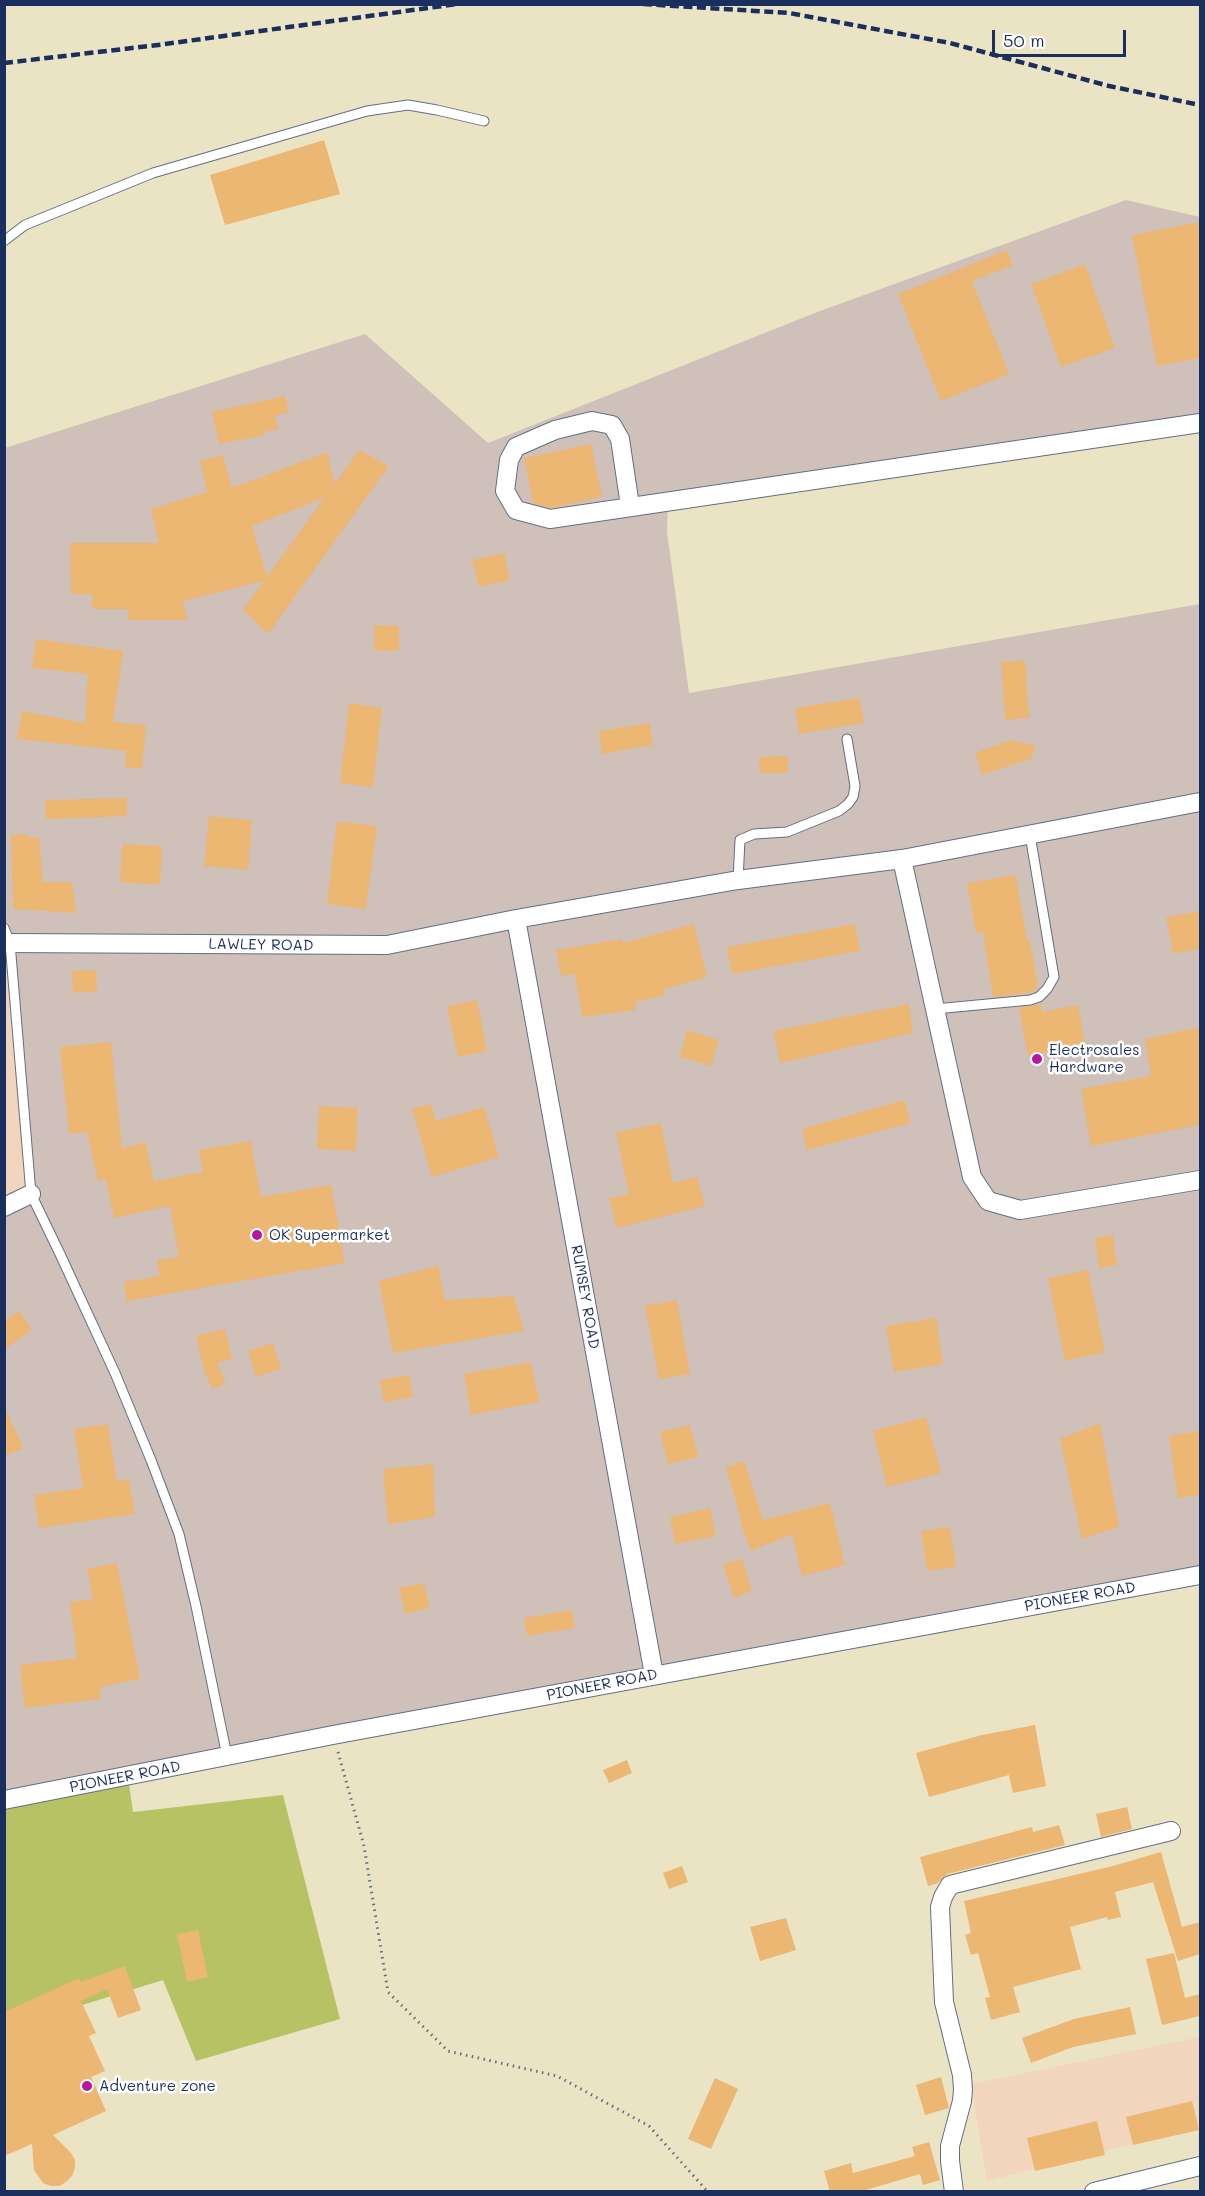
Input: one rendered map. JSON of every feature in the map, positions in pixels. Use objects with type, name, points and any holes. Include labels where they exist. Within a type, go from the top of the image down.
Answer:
[{"type":"street","points":[[630,506],[620,439],[612,425],[592,422],[555,430],[516,447],[509,460],[506,491],[516,510],[550,519],[1200,423]]},
{"type":"street","name":"LAWLEY ROAD","points":[[6,938],[387,945],[516,919],[738,880],[902,859],[1200,802]]},
{"type":"street","points":[[902,859],[972,1177],[988,1201],[1020,1210],[1200,1180]]},
{"type":"street","name":"RUMSEY ROAD","points":[[516,919],[654,1675]]},
{"type":"street","points":[[4,1207],[30,1194]]},
{"type":"street","name":"PIONEER ROAD","points":[[4,1800],[333,1735],[1200,1575]]},
{"type":"street","points":[[954,2192],[950,2146],[963,2090],[944,2002],[940,1907],[950,1885],[1170,1831]]},
{"type":"street","points":[[1094,2192],[1200,2166]]},
{"type":"lane","points":[[4,241],[25,225],[153,173],[367,111],[408,105],[484,121]]},
{"type":"lane","points":[[738,880],[740,840],[754,834],[787,832],[839,811],[848,804],[853,797],[855,786],[847,740]]},
{"type":"lane","points":[[935,1008],[1030,1000],[1039,997],[1054,977],[1030,835]]},
{"type":"lane","points":[[6,938],[30,1194],[115,1373],[179,1534],[227,1756]]},
{"type":"path","points":[[333,1735],[364,1846],[388,1992],[448,2051],[556,2076],[649,2126],[708,2192]]},
{"type":"shaded area","points":[[1126,200],[1200,217],[1200,423],[668,501],[667,532],[689,693],[1200,604],[1200,1575],[5,1800],[4,1207],[30,1194],[4,928],[5,448],[365,334],[488,443],[820,311]]},
{"type":"shaded area","points":[[10,943],[31,1194],[5,1207],[4,944]]},
{"type":"shaded area","points":[[1200,2037],[1200,2127],[987,2181],[971,2084]]},
{"type":"green space","points":[[128,1777],[133,1812],[283,1795],[340,2019],[196,2061],[163,1980],[5,2029],[5,1800]]},
{"type":"building","points":[[324,140],[340,194],[225,225],[210,175]]},
{"type":"building","points":[[1200,222],[1200,358],[1157,366],[1132,235]]},
{"type":"building","points":[[1007,250],[1013,265],[972,281],[1009,374],[941,401],[898,294]]},
{"type":"building","points":[[1085,264],[1115,348],[1061,367],[1031,284]]},
{"type":"building","points":[[285,396],[289,412],[275,416],[278,429],[264,432],[265,435],[219,444],[212,412]]},
{"type":"building","points":[[591,444],[602,497],[551,508],[533,503],[524,458]]},
{"type":"building","points":[[359,450],[389,466],[268,634],[243,610],[264,581],[183,601],[187,620],[128,620],[128,609],[92,609],[92,594],[71,594],[70,543],[159,543],[151,509],[207,492],[200,461],[223,455],[232,488],[327,452],[335,484]],"holes":[[[324,498],[267,577],[252,526]]]},
{"type":"building","points":[[504,553],[510,580],[479,587],[472,560]]},
{"type":"building","points":[[375,625],[399,626],[399,651],[374,650]]},
{"type":"building","points":[[36,639],[123,651],[113,722],[146,725],[142,769],[125,767],[126,751],[17,739],[22,711],[85,723],[88,674],[32,668]]},
{"type":"building","points":[[1025,660],[1029,718],[1005,720],[1001,662]]},
{"type":"building","points":[[860,698],[864,723],[799,734],[795,708]]},
{"type":"building","points":[[349,703],[382,708],[373,787],[340,783]]},
{"type":"building","points":[[650,723],[653,745],[602,754],[599,731]]},
{"type":"building","points":[[1011,740],[1035,746],[1032,758],[982,775],[975,753]]},
{"type":"building","points":[[788,756],[788,773],[760,773],[759,757]]},
{"type":"building","points":[[127,798],[127,816],[46,819],[45,800]]},
{"type":"building","points":[[209,816],[252,820],[248,870],[204,866]]},
{"type":"building","points":[[337,821],[377,826],[366,909],[327,904]]},
{"type":"building","points":[[27,834],[27,837],[39,838],[43,882],[72,882],[76,913],[13,909],[11,835]]},
{"type":"building","points":[[122,844],[162,846],[160,885],[120,882]]},
{"type":"building","points":[[1016,875],[1027,941],[1030,940],[1038,988],[1029,993],[993,997],[983,932],[976,933],[967,883]]},
{"type":"building","points":[[1200,911],[1200,949],[1173,954],[1166,917]]},
{"type":"building","points":[[694,924],[707,977],[664,989],[665,995],[635,1002],[636,1010],[582,1017],[575,974],[561,976],[556,950],[622,939],[623,943]]},
{"type":"building","points":[[855,924],[860,951],[732,974],[727,947]]},
{"type":"building","points":[[96,970],[97,991],[73,993],[72,971]]},
{"type":"building","points":[[477,1000],[487,1051],[458,1057],[447,1006]]},
{"type":"building","points":[[909,1004],[913,1033],[780,1063],[774,1031]]},
{"type":"building","points":[[1041,1004],[1042,1012],[1078,1005],[1085,1045],[1028,1056],[1019,1008]]},
{"type":"building","points":[[1200,1027],[1200,1125],[1091,1146],[1081,1089],[1151,1076],[1145,1039]]},
{"type":"building","points":[[687,1030],[719,1040],[711,1066],[680,1057]]},
{"type":"building","points":[[111,1042],[122,1148],[146,1142],[154,1181],[203,1172],[199,1150],[251,1141],[261,1197],[331,1185],[345,1263],[127,1301],[124,1282],[160,1276],[157,1260],[179,1257],[170,1206],[114,1218],[106,1179],[98,1181],[87,1132],[69,1134],[60,1047]]},
{"type":"building","points":[[904,1100],[911,1123],[807,1150],[802,1129]]},
{"type":"building","points":[[431,1104],[436,1121],[484,1107],[499,1157],[432,1177],[412,1109]]},
{"type":"building","points":[[319,1106],[358,1108],[356,1151],[317,1149]]},
{"type":"building","points":[[661,1123],[673,1183],[697,1177],[705,1206],[617,1228],[609,1198],[629,1194],[616,1133]]},
{"type":"building","points":[[1113,1235],[1117,1265],[1099,1268],[1095,1238]]},
{"type":"building","points":[[438,1266],[445,1300],[514,1296],[524,1331],[393,1353],[379,1281]]},
{"type":"building","points":[[1088,1270],[1105,1352],[1065,1361],[1048,1278]]},
{"type":"building","points":[[677,1300],[690,1374],[659,1379],[645,1306]]},
{"type":"building","points":[[19,1311],[32,1329],[4,1350],[4,1322]]},
{"type":"building","points":[[936,1318],[943,1364],[894,1372],[886,1326]]},
{"type":"building","points":[[225,1329],[232,1359],[217,1363],[226,1383],[212,1389],[204,1371],[196,1336]]},
{"type":"building","points":[[273,1343],[281,1369],[256,1377],[248,1351]]},
{"type":"building","points":[[531,1362],[539,1402],[471,1415],[464,1374]]},
{"type":"building","points":[[409,1375],[413,1397],[384,1402],[380,1380]]},
{"type":"building","points":[[4,1405],[23,1448],[4,1456]]},
{"type":"building","points":[[926,1417],[941,1473],[887,1487],[873,1431]]},
{"type":"building","points":[[1100,1423],[1119,1527],[1082,1539],[1060,1439]]},
{"type":"building","points":[[108,1424],[117,1481],[129,1479],[135,1514],[39,1528],[34,1495],[83,1488],[74,1429]]},
{"type":"building","points":[[690,1425],[698,1457],[668,1464],[660,1432]]},
{"type":"building","points":[[1200,1431],[1200,1495],[1178,1498],[1169,1436]]},
{"type":"building","points":[[744,1461],[763,1520],[830,1503],[845,1565],[802,1576],[792,1534],[751,1551],[740,1523],[742,1522],[726,1467]]},
{"type":"building","points":[[433,1464],[435,1517],[388,1524],[383,1469]]},
{"type":"building","points":[[710,1508],[716,1536],[675,1544],[670,1517]]},
{"type":"building","points":[[950,1527],[956,1567],[927,1571],[921,1531]]},
{"type":"building","points":[[742,1559],[752,1591],[734,1598],[723,1565]]},
{"type":"building","points":[[117,1563],[140,1679],[100,1687],[101,1699],[25,1708],[20,1665],[77,1658],[70,1602],[93,1599],[87,1569]]},
{"type":"building","points":[[424,1583],[430,1608],[405,1614],[399,1588]]},
{"type":"building","points":[[572,1610],[575,1628],[527,1636],[524,1618]]},
{"type":"building","points":[[1035,1725],[1046,1786],[1013,1793],[1009,1775],[929,1797],[916,1753],[982,1735]]},
{"type":"building","points":[[627,1760],[632,1773],[609,1783],[603,1770]]},
{"type":"building","points":[[1127,1807],[1132,1829],[1101,1837],[1096,1814]]},
{"type":"building","points":[[1059,1825],[1065,1845],[947,1874],[938,1883],[928,1886],[920,1857],[1032,1827],[1033,1832]]},
{"type":"building","points":[[1161,1852],[1182,1927],[1200,1922],[1200,1954],[1178,1961],[1153,1882],[1115,1892],[1121,1917],[1108,1920],[1107,1917],[1070,1927],[1081,1969],[1013,1987],[1020,2012],[991,2020],[985,1998],[990,1997],[978,1953],[971,1955],[965,1935],[971,1933],[964,1901],[1113,1866]]},
{"type":"building","points":[[682,1866],[688,1882],[669,1889],[663,1873]]},
{"type":"building","points":[[786,1918],[796,1950],[760,1961],[750,1927]]},
{"type":"building","points":[[198,1930],[208,1977],[187,1982],[177,1934]]},
{"type":"building","points":[[1174,1953],[1185,1998],[1200,1994],[1200,2016],[1162,2025],[1146,1959]]},
{"type":"building","points":[[125,1966],[141,2010],[118,2018],[107,1989],[81,2001],[96,2033],[89,2036],[105,2071],[91,2077],[106,2111],[53,2135],[71,2153],[75,2160],[75,2168],[72,2176],[66,2182],[59,2186],[51,2186],[43,2183],[34,2170],[32,2144],[4,2156],[4,2012],[79,1978],[81,1982]]},
{"type":"building","points":[[1130,2007],[1136,2034],[1073,2047],[1031,2063],[1022,2038],[1074,2019]]},
{"type":"building","points":[[941,2077],[949,2108],[925,2115],[916,2085]]},
{"type":"building","points":[[715,2078],[738,2089],[711,2149],[688,2139]]},
{"type":"building","points":[[1192,2101],[1199,2130],[1133,2145],[1126,2117]]},
{"type":"building","points":[[1097,2121],[1105,2155],[1035,2171],[1027,2138]]},
{"type":"building","points":[[929,2142],[940,2180],[923,2185],[920,2174],[859,2192],[830,2192],[824,2171],[851,2163],[853,2173],[915,2156],[912,2147]]},
{"type":"railway","points":[[4,63],[158,45],[457,4]]},
{"type":"railway","points":[[643,4],[789,13],[950,43],[1109,86],[1200,105]]},
{"type":"place","name":"Electrosales Hardware","points":[[1037,1059]]},
{"type":"place","name":"OK Supermarket","points":[[257,1235]]},
{"type":"place","name":"Adventure zone","points":[[87,2086]]}]
